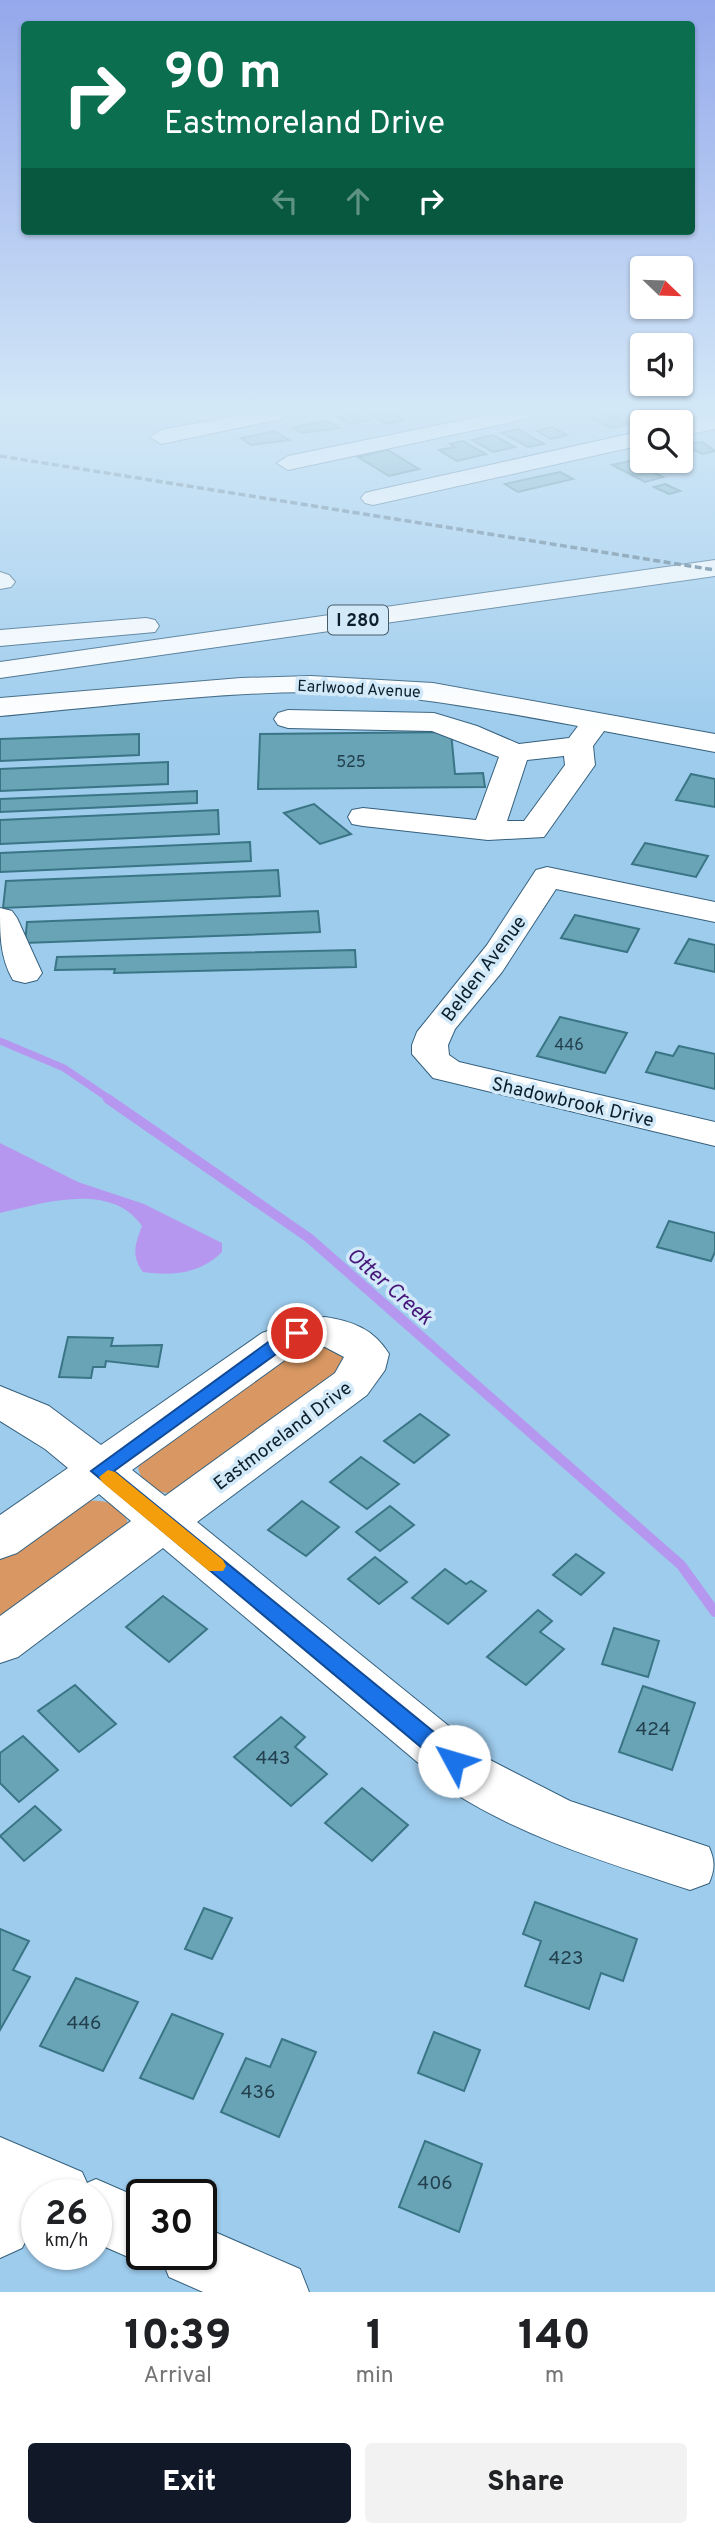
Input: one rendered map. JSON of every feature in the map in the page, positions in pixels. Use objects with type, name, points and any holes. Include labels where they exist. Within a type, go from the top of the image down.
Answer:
[{"type":"main road","name":"I 280","points":[[0,670],[715,568]]},
{"type":"main road","name":"I 280","points":[[0,646],[169,624],[442,582]]},
{"type":"main road","points":[[0,638],[169,624]]},
{"type":"main road","name":"Earlwood Avenue","points":[[0,707],[311,684],[433,691],[597,721],[671,743],[715,743]]},
{"type":"main road","points":[[288,719],[434,722],[467,732],[516,753],[578,746]]},
{"type":"main road","points":[[363,817],[488,831],[533,830],[580,765],[578,746],[597,721]]},
{"type":"main road","points":[[488,831],[516,753]]},
{"type":"main road","name":"Belden Avenue","points":[[434,1062],[430,1041],[481,977],[547,877],[715,912]]},
{"type":"main road","points":[[0,918],[25,973]]},
{"type":"main road","name":"Shadowbrook Drive","points":[[434,1062],[446,1070],[461,1074],[715,1134]]},
{"type":"main road","name":"Eastmoreland Drive","points":[[0,1540],[277,1344],[297,1333],[318,1331],[340,1335],[358,1343],[367,1354],[363,1370],[351,1384],[0,1643]]},
{"type":"main road","points":[[0,1402],[47,1427],[497,1793],[548,1816],[690,1865]]},
{"type":"main road","points":[[217,2265],[277,2292]]},
{"type":"shaded area","points":[[0,1143],[78,1182],[144,1204],[222,1243],[222,1252],[205,1265],[186,1272],[143,1272],[135,1250],[142,1226],[129,1212],[113,1204],[95,1199],[76,1199],[36,1204],[0,1213]]},
{"type":"shaded area","points":[[334,1339],[353,1368],[174,1494],[156,1490],[143,1479],[138,1468],[143,1459],[304,1344]]},
{"type":"shaded area","points":[[88,1501],[113,1505],[122,1512],[128,1524],[0,1625],[0,1557]]},
{"type":"building","points":[[451,732],[455,774],[483,773],[485,787],[258,789],[260,734]]},
{"type":"building","points":[[139,734],[139,755],[0,761],[0,739]]},
{"type":"building","points":[[168,762],[168,784],[0,791],[0,769]]},
{"type":"building","points":[[691,774],[715,779],[715,807],[676,800]]},
{"type":"building","points":[[197,791],[197,803],[0,812],[0,799]]},
{"type":"building","points":[[314,804],[351,834],[320,844],[284,813]]},
{"type":"building","points":[[218,810],[219,834],[0,844],[0,820]]},
{"type":"building","points":[[250,842],[251,861],[0,872],[0,853]]},
{"type":"building","points":[[645,843],[708,856],[696,877],[632,864]]},
{"type":"building","points":[[278,870],[280,896],[3,908],[6,881]]},
{"type":"building","points":[[318,911],[320,932],[25,943],[27,922]]},
{"type":"building","points":[[575,915],[639,929],[627,952],[561,938]]},
{"type":"building","points":[[689,939],[715,945],[715,972],[675,963]]},
{"type":"building","points":[[355,950],[356,967],[114,973],[115,969],[55,970],[57,957]]},
{"type":"building","points":[[560,1017],[627,1033],[605,1073],[537,1056]]},
{"type":"building","points":[[679,1046],[715,1054],[715,1089],[646,1072],[656,1052],[673,1056]]},
{"type":"building","points":[[669,1221],[715,1233],[715,1252],[711,1261],[657,1247]]},
{"type":"building","points":[[68,1337],[113,1338],[111,1346],[162,1345],[158,1367],[106,1361],[105,1367],[93,1367],[91,1378],[59,1377]]},
{"type":"building","points":[[420,1414],[449,1435],[414,1463],[384,1441]]},
{"type":"building","points":[[361,1457],[399,1484],[367,1509],[330,1482]]},
{"type":"building","points":[[302,1501],[339,1527],[306,1556],[268,1530]]},
{"type":"building","points":[[390,1506],[414,1525],[380,1551],[356,1532]]},
{"type":"building","points":[[576,1554],[604,1573],[581,1595],[553,1575]]},
{"type":"building","points":[[375,1557],[407,1582],[379,1604],[348,1579]]},
{"type":"building","points":[[445,1569],[466,1584],[471,1581],[486,1591],[448,1624],[412,1598]]},
{"type":"building","points":[[163,1596],[207,1629],[169,1662],[126,1627]]},
{"type":"building","points":[[538,1610],[552,1621],[540,1632],[564,1649],[526,1685],[487,1657]]},
{"type":"building","points":[[614,1628],[659,1641],[648,1677],[602,1664]]},
{"type":"building","points":[[75,1685],[116,1724],[79,1752],[38,1711]]},
{"type":"building","points":[[643,1686],[695,1703],[672,1770],[619,1752]]},
{"type":"building","points":[[281,1717],[305,1737],[295,1747],[327,1774],[291,1806],[234,1757]]},
{"type":"building","points":[[23,1736],[58,1770],[19,1802],[0,1783],[0,1753]]},
{"type":"building","points":[[362,1788],[408,1825],[372,1861],[325,1823]]},
{"type":"building","points":[[35,1806],[61,1830],[24,1861],[0,1836]]},
{"type":"building","points":[[535,1902],[637,1939],[623,1981],[601,1973],[589,2009],[525,1986],[541,1941],[523,1934]]},
{"type":"building","points":[[204,1908],[232,1918],[212,1959],[185,1949]]},
{"type":"building","points":[[0,1929],[29,1941],[13,1970],[30,1977],[0,2030]]},
{"type":"building","points":[[76,1978],[138,2002],[103,2071],[40,2046]]},
{"type":"building","points":[[172,2014],[223,2034],[193,2099],[140,2078]]},
{"type":"building","points":[[434,2032],[480,2050],[464,2091],[418,2073]]},
{"type":"building","points":[[282,2039],[316,2052],[279,2137],[221,2112],[246,2058],[270,2067]]},
{"type":"building","points":[[425,2141],[482,2164],[459,2232],[399,2207]]},
{"type":"waterway","name":"Otter Creek","points":[[0,1041],[64,1068],[111,1100]]},
{"type":"waterway","name":"Otter Creek","points":[[108,1099],[309,1238],[681,1565],[715,1612]]},
{"type":"railway","points":[[401,520],[715,570]]},
{"type":"slow traffic","points":[[108,1477],[216,1566]]},
{"type":"route","points":[[297,1333],[277,1344],[101,1471],[454,1761]]}]
